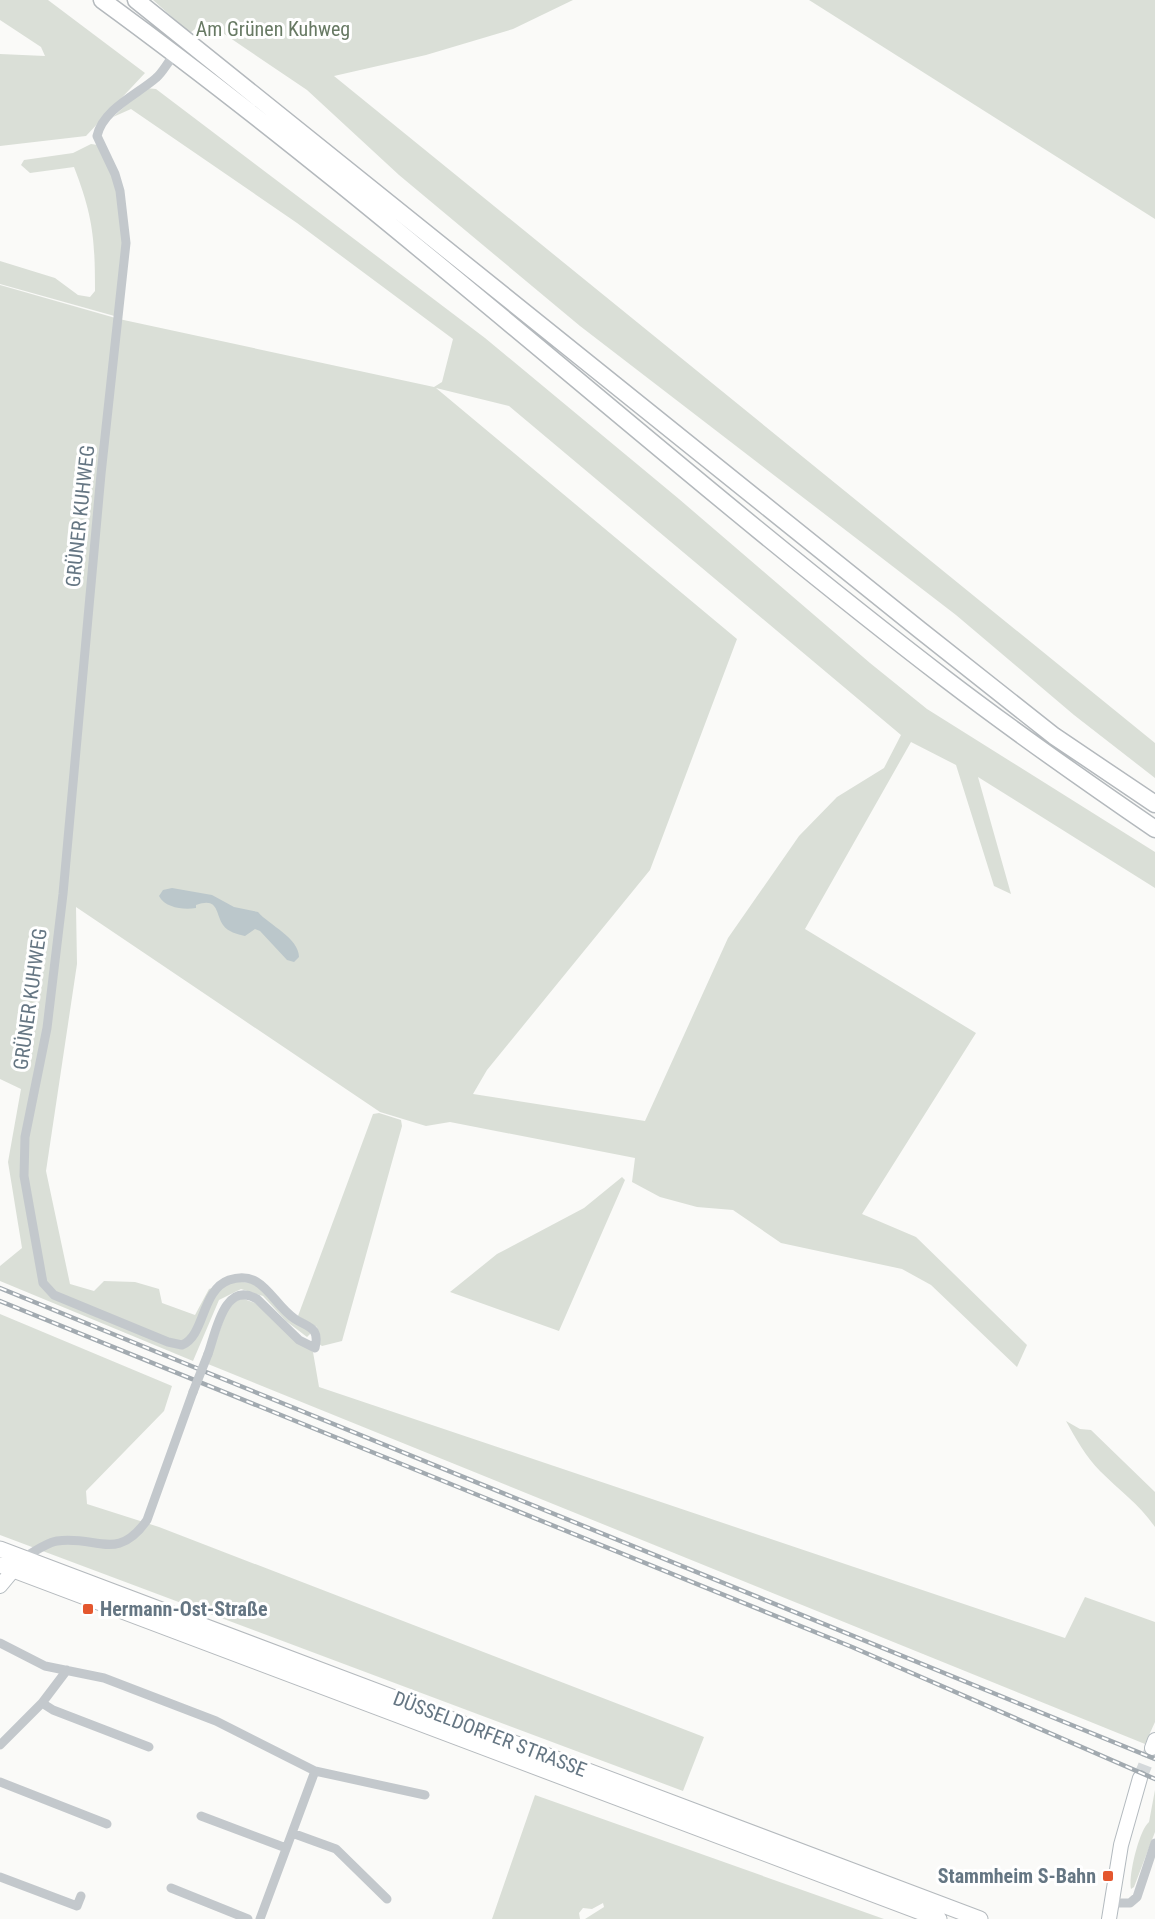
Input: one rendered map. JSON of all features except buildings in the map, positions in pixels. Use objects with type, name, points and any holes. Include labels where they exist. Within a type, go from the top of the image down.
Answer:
[{"type":"highway","points":[[102,0],[160,42],[431,258],[947,680],[1155,829]]},
{"type":"highway","points":[[136,0],[202,50],[920,630],[1054,735],[1155,804]]},
{"type":"main road","name":"DÜSSELDORFER STRASSE","points":[[0,1549],[980,1919]]},
{"type":"main road","points":[[0,1586],[6,1568],[24,1558]]},
{"type":"main road","name":"DÜSSELDORFER STRASSE","points":[[6,1568],[939,1919]]},
{"type":"main road","points":[[1109,1919],[1121,1845],[1140,1778]]},
{"type":"street","name":"GRÜNER KUHWEG","points":[[24,1558],[57,1541],[120,1544],[136,1536],[147,1520],[226,1304],[239,1295],[248,1294],[257,1299],[304,1344],[315,1348],[316,1335],[311,1326],[293,1317],[265,1286],[249,1278],[232,1279],[217,1288],[191,1339],[182,1345],[168,1342],[54,1295],[43,1283],[23,1167],[29,1113],[47,1028],[63,894],[101,474],[126,243],[120,191],[97,136],[108,117],[156,78],[171,59]]},
{"type":"street","points":[[0,1643],[45,1666],[104,1678],[216,1721],[315,1771],[425,1796]]},
{"type":"street","points":[[0,1745],[42,1703],[67,1670]]},
{"type":"street","points":[[42,1703],[53,1710],[149,1747]]},
{"type":"street","points":[[260,1919],[315,1771]]},
{"type":"street","points":[[0,1782],[107,1824]]},
{"type":"street","points":[[201,1816],[286,1848]]},
{"type":"street","points":[[292,1833],[336,1849],[387,1899]]},
{"type":"street","points":[[1111,1903],[1130,1903],[1137,1897],[1155,1843]]},
{"type":"street","points":[[0,1877],[77,1906],[81,1896]]},
{"type":"street","points":[[171,1888],[248,1919]]},
{"type":"green space","points":[[0,0],[48,0],[145,73],[86,136],[0,146],[0,54],[45,56],[41,47],[0,20]]},
{"type":"green space","name":"Am Grünen Kuhweg","points":[[153,0],[573,0],[513,29],[426,55],[334,76],[1155,743],[1155,778],[1074,715],[956,615],[580,326],[399,175],[307,90],[205,21],[190,33]]},
{"type":"green space","points":[[809,0],[1155,0],[1155,219]]},
{"type":"green space","points":[[145,88],[156,89],[485,338],[927,709],[1155,852],[1155,888],[978,777],[1011,894],[994,886],[956,765],[911,742],[805,929],[976,1033],[862,1214],[916,1237],[1027,1345],[1017,1367],[931,1285],[902,1269],[781,1243],[733,1210],[697,1207],[660,1197],[632,1182],[635,1158],[450,1122],[426,1126],[380,1112],[76,907],[77,964],[46,1171],[70,1284],[94,1291],[104,1281],[135,1282],[159,1289],[162,1303],[195,1315],[209,1289],[234,1281],[259,1284],[313,1331],[307,1337],[286,1321],[263,1296],[241,1289],[219,1300],[193,1361],[0,1281],[0,1266],[22,1248],[8,1162],[21,1089],[0,1079],[0,285],[119,319],[434,387],[442,382],[453,339],[297,223],[131,109],[113,117]],"holes":[[[436,388],[509,406],[901,735],[884,768],[837,797],[799,836],[728,938],[645,1121],[473,1094],[487,1070],[650,870],[737,639]]]},
{"type":"green space","points":[[91,144],[98,145],[115,181],[125,244],[118,317],[0,284],[0,261],[55,278],[78,295],[90,297],[95,291],[92,228],[74,167],[30,173],[21,165],[24,160],[73,153]]},
{"type":"green space","points":[[379,1113],[401,1120],[402,1126],[342,1341],[322,1346],[319,1344],[317,1327],[298,1316],[373,1114]]},
{"type":"green space","points":[[622,1177],[625,1180],[559,1331],[450,1292],[497,1254],[584,1208]]},
{"type":"green space","points":[[241,1298],[255,1303],[313,1352],[319,1387],[1065,1638],[1085,1597],[1155,1622],[1155,1722],[1145,1744],[208,1364],[228,1307]]},
{"type":"green space","points":[[0,1314],[172,1386],[164,1411],[86,1491],[87,1504],[159,1527],[704,1737],[683,1791],[0,1535]]},
{"type":"green space","points":[[1066,1421],[1080,1429],[1091,1430],[1155,1492],[1155,1527],[1135,1504],[1095,1466]]},
{"type":"green space","points":[[1155,1790],[1155,1832],[1134,1887],[1131,1889],[1135,1854],[1149,1822]]},
{"type":"green space","points":[[535,1795],[884,1919],[585,1919],[604,1907],[603,1903],[592,1909],[583,1908],[579,1913],[580,1919],[492,1919]]},
{"type":"shaded area","points":[[172,888],[212,895],[234,907],[258,912],[289,938],[298,950],[299,957],[294,962],[287,960],[260,931],[255,929],[245,936],[230,931],[223,925],[215,907],[209,903],[186,909],[166,903],[159,896],[163,890]]},
{"type":"tunnel","points":[[1140,1778],[1152,1748]]},
{"type":"railway","points":[[0,1288],[1155,1759]]},
{"type":"railway","points":[[0,1301],[852,1647],[1155,1779]]},
{"type":"place","name":"Hermann-Ost-Straße","points":[[88,1609]]},
{"type":"place","name":"Stammheim S-Bahn","points":[[1108,1876]]}]
